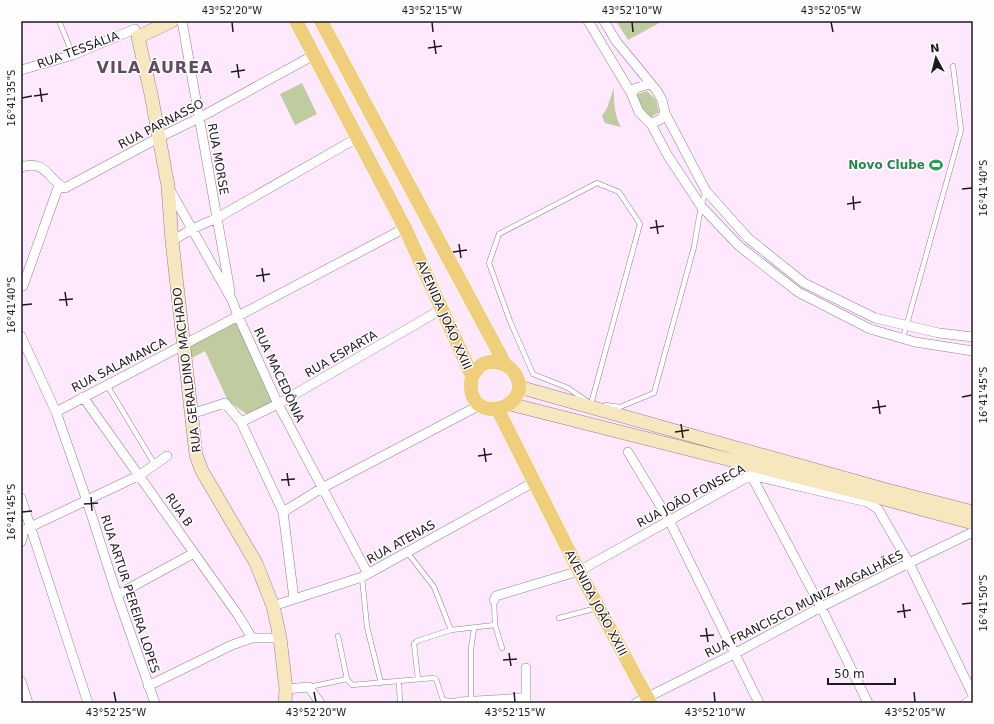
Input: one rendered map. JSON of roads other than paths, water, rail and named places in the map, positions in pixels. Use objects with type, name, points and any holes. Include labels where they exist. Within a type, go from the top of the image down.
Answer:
[{"type":"main road","name":"AVENIDA JOÃO XXIII","points":[[296,21],[405,228],[472,376],[470,386],[473,397],[480,405]]},
{"type":"main road","points":[[321,21],[505,364],[512,370],[517,378],[519,387],[517,396],[504,407],[488,409],[480,405]]},
{"type":"main road","points":[[472,376],[480,366],[492,362],[505,364]]},
{"type":"main road","name":"AVENIDA JOÃO XXIII","points":[[504,407],[534,482],[644,701]]},
{"type":"street","name":"RUA TESSÁLIA","points":[[21,70],[73,55],[135,29],[172,21]]},
{"type":"street","name":"RUA MORSE","points":[[182,21],[232,300]]},
{"type":"street","points":[[588,21],[631,93],[639,112],[651,124],[668,156],[701,206],[739,246],[798,292],[870,329],[915,342],[973,351]]},
{"type":"street","points":[[604,21],[616,41],[659,96],[665,112],[706,191],[748,238],[804,283],[874,318],[940,333],[973,336]]},
{"type":"street","name":"RUA GERALDINO MACHADO","points":[[135,29],[151,94],[168,186],[172,241],[196,456],[202,471],[256,563],[273,606],[280,638],[286,689],[285,703]]},
{"type":"street","name":"RUA PARNASSO","points":[[59,185],[66,188],[314,55]]},
{"type":"street","points":[[631,93],[636,88],[650,84]]},
{"type":"street","points":[[651,124],[661,119],[665,112]]},
{"type":"street","points":[[172,241],[192,229],[217,218],[357,138]]},
{"type":"street","points":[[21,166],[27,165],[43,168],[59,185],[22,287]]},
{"type":"street","name":"RUA MACEDÔNIA","points":[[168,186],[232,300],[278,404],[365,575]]},
{"type":"street","name":"RUA SALAMANCA","points":[[56,412],[405,228]]},
{"type":"street","points":[[798,292],[804,283]]},
{"type":"street","name":"RUA ESPARTA","points":[[242,422],[278,404],[442,309]]},
{"type":"street","name":"RUA ARTUR PEREIRA LOPES","points":[[21,336],[56,412],[87,500],[117,595],[154,703]]},
{"type":"street","points":[[519,387],[883,489],[973,512]]},
{"type":"street","name":"RUA B","points":[[83,397],[140,475],[238,615],[252,638]]},
{"type":"street","points":[[191,414],[225,403],[242,422],[283,512],[294,599]]},
{"type":"street","points":[[283,512],[322,488],[480,405]]},
{"type":"street","points":[[504,407],[881,498],[973,523]]},
{"type":"street","points":[[628,452],[668,520],[758,703]]},
{"type":"street","points":[[21,542],[24,530],[140,475],[167,456]]},
{"type":"street","points":[[751,475],[821,608],[868,703]]},
{"type":"street","name":"RUA JOÃO FONSECA","points":[[494,600],[496,596],[579,571],[751,475],[868,502],[878,509],[908,563]]},
{"type":"street","name":"RUA ATENAS","points":[[273,606],[365,575],[534,482]]},
{"type":"street","points":[[21,498],[88,703]]},
{"type":"street","name":"RUA FRANCISCO MUNIZ MAGALHÃES","points":[[644,701],[908,563],[973,532]]},
{"type":"street","points":[[117,595],[194,553]]},
{"type":"street","points":[[908,563],[973,695]]},
{"type":"street","points":[[148,686],[232,645],[252,638],[280,638]]},
{"type":"street","points":[[459,702],[526,701],[526,668]]},
{"type":"street","points":[[21,681],[28,703]]},
{"type":"street","points":[[286,689],[309,688],[320,703]]},
{"type":"street","points":[[966,703],[973,699]]},
{"type":"lane","points":[[59,21],[73,55]]},
{"type":"lane","points":[[903,338],[962,130],[953,66]]},
{"type":"lane","points":[[591,404],[640,224],[619,192],[597,183],[498,234],[489,264],[532,374],[568,388],[591,404],[620,407],[654,393],[694,247],[701,206],[706,191]]},
{"type":"lane","points":[[107,385],[155,465]]},
{"type":"lane","points":[[407,552],[434,587],[451,630]]},
{"type":"lane","points":[[365,575],[367,627],[381,683]]},
{"type":"lane","points":[[494,600],[495,626],[502,648]]},
{"type":"lane","points":[[559,618],[598,608]]},
{"type":"lane","points":[[418,679],[415,642],[451,630],[495,626]]},
{"type":"lane","points":[[471,701],[471,649],[474,628]]},
{"type":"lane","points":[[338,636],[347,679],[352,685],[399,682],[418,679],[436,679],[443,700],[459,702]]},
{"type":"lane","points":[[309,688],[347,679]]},
{"type":"lane","points":[[399,682],[400,703]]},
{"type":"place","name":"Novo Clube","points":[[936,165]]},
{"type":"district","name":"VILA ÁUREA","points":[[155,67]]}]
